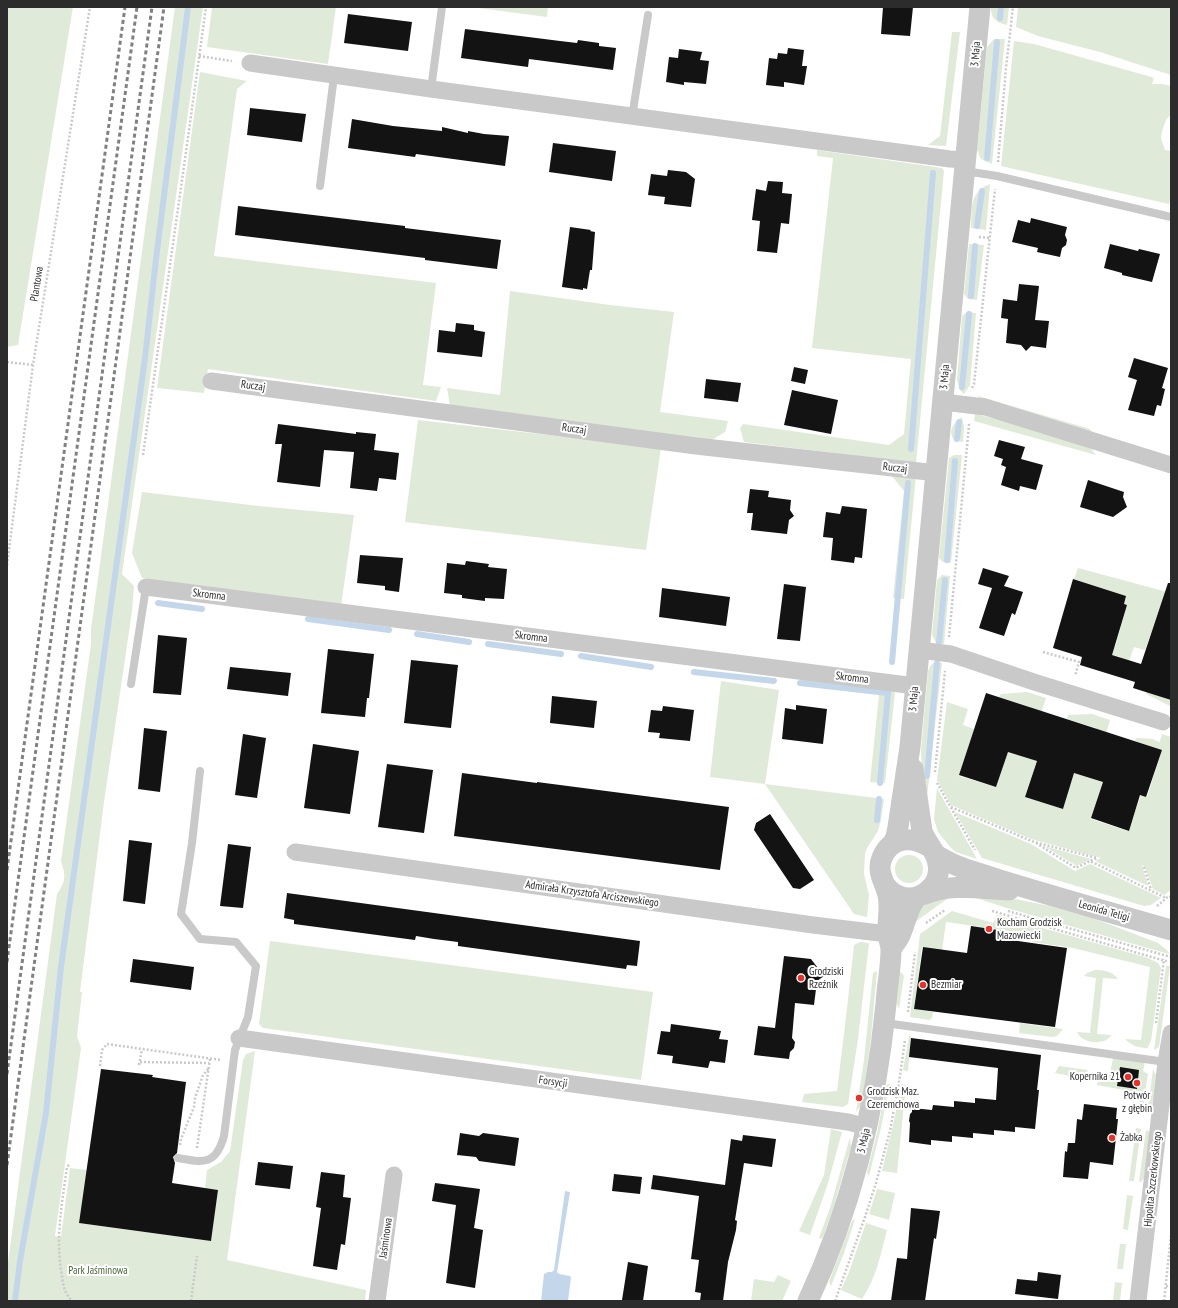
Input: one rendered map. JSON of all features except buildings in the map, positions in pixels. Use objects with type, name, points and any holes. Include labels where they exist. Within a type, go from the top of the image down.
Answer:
[{"type":"street","name":"3 Maja","points":[[808,1301],[831,1250],[859,1161],[877,1075],[884,1023],[890,941],[888,895],[881,877],[880,868],[882,859],[886,851],[892,845],[898,827],[910,747],[980,7]]},
{"type":"street","points":[[250,63],[334,76],[950,160],[966,165]]},
{"type":"street","name":"Ruczaj","points":[[211,381],[696,446],[937,473]]},
{"type":"street","points":[[943,402],[985,407],[1171,465]]},
{"type":"street","name":"Skromna","points":[[146,587],[915,686]]},
{"type":"street","points":[[919,650],[951,654],[1163,722]]},
{"type":"street","name":"3 Maja","points":[[890,941],[900,936],[912,902],[932,888],[937,880],[939,872],[938,862],[933,850],[924,840],[910,747]]},
{"type":"street","points":[[892,845],[899,841],[911,839],[923,843],[933,850]]},
{"type":"street","name":"Leonida Teligi","points":[[933,850],[947,862],[969,870],[1037,892],[1171,930]]},
{"type":"street","name":"Admirała Krzysztofa Arciszewskiego","points":[[295,852],[813,925],[890,941]]},
{"type":"street","points":[[885,885],[891,892],[899,896],[908,898],[921,896]]},
{"type":"street","name":"Leonida Teligi","points":[[921,896],[934,890],[945,888],[1037,892]]},
{"type":"street","name":"Hipolita Szczerkowskiego","points":[[1138,1301],[1166,1062],[1163,1031]]},
{"type":"street","name":"Forsycji","points":[[240,1038],[848,1122],[867,1127]]},
{"type":"street","name":"Jaśminowa","points":[[377,1301],[394,1175]]},
{"type":"lane","points":[[431,89],[442,7]]},
{"type":"lane","points":[[632,117],[648,15]]},
{"type":"lane","points":[[320,186],[334,76]]},
{"type":"lane","points":[[966,165],[997,176],[1171,217]]},
{"type":"lane","points":[[131,684],[146,587]]},
{"type":"lane","points":[[178,1158],[199,1162],[206,1161],[218,1153],[224,1136],[235,1050],[248,1017],[256,966],[236,942],[200,939],[181,914],[192,843],[200,771]]},
{"type":"lane","points":[[884,1023],[1166,1062]]},
{"type":"path","name":"Plantowa","points":[[7,565],[33,365],[90,7]]},
{"type":"path","points":[[143,455],[206,7]]},
{"type":"path","points":[[199,56],[250,63]]},
{"type":"path","points":[[7,362],[33,365]]},
{"type":"path","points":[[1043,652],[1079,662],[1070,693]]},
{"type":"path","points":[[934,779],[976,851]]},
{"type":"path","points":[[951,807],[1034,842],[1097,858],[1076,868],[1034,842]]},
{"type":"path","points":[[1090,861],[1166,898]]},
{"type":"path","points":[[1144,867],[1151,890]]},
{"type":"path","points":[[994,908],[1171,957]]},
{"type":"path","points":[[985,909],[1169,962]]},
{"type":"path","points":[[920,927],[945,910]]},
{"type":"path","points":[[924,920],[930,916]]},
{"type":"path","points":[[907,1016],[916,944]]},
{"type":"path","points":[[1163,1031],[1164,960]]},
{"type":"path","points":[[100,1066],[102,1050],[107,1044],[234,1062]]},
{"type":"path","points":[[142,1049],[140,1063],[209,1063]]},
{"type":"path","points":[[197,1150],[210,1059]]},
{"type":"path","points":[[179,1147],[194,1107],[195,1098],[203,1075],[209,1068]]},
{"type":"path","points":[[69,1165],[67,1167],[58,1236],[59,1262],[63,1282],[66,1293],[72,1301]]},
{"type":"path","points":[[1164,1301],[1171,1235]]},
{"type":"path","points":[[191,1301],[197,1256]]},
{"type":"path","points":[[1166,1286],[1171,1287]]},
{"type":"green space","points":[[7,7],[73,7],[18,345],[7,347]]},
{"type":"green space","name":"Park Jaśminowa","points":[[175,7],[203,7],[122,574],[134,586],[132,611],[104,802],[80,992],[82,992],[77,1036],[81,1048],[55,1236],[61,1237],[70,1168],[87,1170],[79,1223],[211,1241],[218,1190],[205,1188],[207,1170],[221,1162],[230,1151],[243,1060],[246,1054],[255,1051],[227,1260],[366,1290],[365,1301],[7,1301],[7,1270],[57,894],[64,882],[64,871],[61,861]]},
{"type":"green space","points":[[212,7],[336,7],[328,64],[207,47]]},
{"type":"green space","points":[[471,7],[548,7],[547,17]]},
{"type":"green space","points":[[991,7],[1009,7],[1007,25],[1000,23],[993,17]]},
{"type":"green space","points":[[1018,7],[1171,7],[1171,75],[1100,52],[1038,36],[1016,27]]},
{"type":"green space","points":[[952,32],[960,32],[946,146],[928,145],[940,136]]},
{"type":"green space","points":[[994,39],[1005,39],[992,164],[981,159],[977,150],[987,47]]},
{"type":"green space","points":[[1014,41],[1034,44],[1148,76],[1154,78],[1152,84],[1171,86],[1171,114],[1166,120],[1161,138],[1165,150],[1171,151],[1171,196],[1169,204],[1001,166]]},
{"type":"green space","points":[[200,72],[247,81],[237,89],[214,256],[436,283],[423,385],[441,387],[436,401],[208,369],[204,393],[157,388]]},
{"type":"green space","points":[[817,150],[942,168],[944,171],[916,463],[744,442],[740,428],[743,424],[889,445],[904,434],[911,359],[812,348],[833,158],[817,156]]},
{"type":"green space","points":[[990,184],[986,230],[971,228],[972,208],[975,196],[983,187]]},
{"type":"green space","points":[[969,244],[984,245],[977,300],[968,299],[964,294]]},
{"type":"green space","points":[[510,291],[674,312],[660,412],[728,421],[725,432],[712,440],[450,406],[447,388],[500,395]]},
{"type":"green space","points":[[967,312],[976,313],[970,385],[964,394],[960,390],[957,380],[962,316]]},
{"type":"green space","points":[[978,396],[1090,429],[1091,432],[1086,433]]},
{"type":"green space","points":[[975,414],[1072,437],[1088,445],[1096,455],[974,421]]},
{"type":"green space","points":[[962,417],[964,427],[963,442],[955,441],[951,434],[952,428]]},
{"type":"green space","points":[[418,420],[661,448],[646,550],[405,522]]},
{"type":"green space","points":[[954,455],[962,455],[951,563],[943,562],[939,558],[949,458]]},
{"type":"green space","points":[[891,475],[916,475],[904,599],[893,598],[904,491]]},
{"type":"green space","points":[[142,492],[259,506],[354,515],[341,606],[142,578],[132,553]]},
{"type":"green space","points":[[1078,568],[1171,593],[1161,605],[1145,650],[1134,647],[1123,678],[1115,675],[1121,657],[1109,654],[1111,647],[1115,647],[1127,605],[1124,604],[1126,596],[1074,579]]},
{"type":"green space","points":[[942,575],[950,576],[944,644],[936,643],[932,635],[937,580]]},
{"type":"green space","points":[[936,662],[942,663],[927,797],[922,778],[921,750],[928,671],[932,664]]},
{"type":"green space","points":[[800,678],[891,690],[895,693],[885,783],[870,782],[879,695],[799,685]]},
{"type":"green space","points":[[721,681],[779,690],[765,784],[710,777]]},
{"type":"green space","points":[[1027,692],[1046,698],[1029,748],[1040,751],[1025,797],[1063,809],[1074,773],[1080,775],[1096,728],[1067,719],[1068,715],[1092,714],[1110,720],[1096,769],[1106,772],[1091,819],[1128,831],[1141,795],[1147,797],[1162,750],[1135,741],[1136,738],[1153,739],[1159,742],[1162,734],[1171,737],[1171,890],[1164,895],[1153,889],[1145,867],[1142,865],[1148,886],[1095,861],[1101,858],[1031,839],[951,805],[937,780],[947,702],[968,709],[963,725],[974,729],[959,776],[996,787],[1008,752],[1014,754],[1030,707],[999,697],[1001,694]]},
{"type":"green space","points":[[1147,692],[1171,700],[1171,709],[1170,706],[1146,694]]},
{"type":"green space","points":[[765,784],[884,799],[878,831],[867,848],[865,854],[864,874],[869,895],[867,917],[854,914]]},
{"type":"green space","points":[[937,788],[977,859],[956,852],[938,832],[934,819]]},
{"type":"green space","points":[[955,812],[1031,844],[1075,871],[1090,864],[1161,898],[1151,905],[1144,906],[982,858]]},
{"type":"green space","points":[[1044,846],[1091,859],[1077,866]]},
{"type":"green space","points":[[909,855],[919,859],[923,869],[919,879],[909,883],[899,879],[895,869],[899,859]]},
{"type":"green space","points":[[951,896],[911,925],[919,909],[928,903]]},
{"type":"green space","points":[[973,897],[1005,897],[1050,906],[1093,918],[1158,943],[1168,951],[1169,954],[1010,909]]},
{"type":"green space","points":[[952,911],[993,923],[997,915],[1148,958],[1158,963],[1161,968],[1151,1041],[1148,1048],[1136,1046],[1125,1039],[1141,1040],[1150,967],[1073,948],[1032,942],[1032,934],[946,922],[942,950],[922,947],[914,1009],[933,1012],[932,1018],[929,1020],[910,1017],[920,934]]},
{"type":"green space","points":[[270,941],[653,992],[641,1080],[263,1028],[259,1024]]},
{"type":"green space","points":[[860,942],[869,943],[858,1039],[848,1104],[843,1107],[802,1102],[804,1094],[837,1091],[854,945]]},
{"type":"green space","points":[[1166,966],[1170,966],[1159,1047],[1154,1050]]},
{"type":"green space","points":[[1095,970],[1108,972],[1113,974],[1118,979],[1103,978],[1097,1034],[1112,1035],[1105,1041],[1100,1042],[1085,1040],[1077,1032],[1090,1033],[1096,978],[1084,976]]},
{"type":"green space","points":[[877,971],[871,1038],[862,1103],[856,1112],[864,1060],[873,973]]},
{"type":"green space","points":[[899,972],[904,976],[899,1009],[896,1002]]},
{"type":"green space","points":[[1020,1023],[1063,1029],[1057,1036],[1052,1037],[1019,1033]]},
{"type":"green space","points":[[909,1036],[911,1036],[908,1071],[903,1070]]},
{"type":"green space","points":[[1113,1058],[1145,1062],[1143,1071],[1148,1074],[1142,1113],[1138,1113],[1140,1093],[1097,1085],[1100,1072],[1110,1074]]},
{"type":"green space","points":[[1059,1066],[1088,1070],[1082,1082],[1076,1077],[1055,1073]]},
{"type":"green space","points":[[1153,1069],[1156,1075],[1151,1113],[1147,1115]]},
{"type":"green space","points":[[890,1083],[869,1176],[867,1172],[877,1133],[886,1086]]},
{"type":"green space","points":[[901,1084],[906,1085],[897,1173],[882,1171]]},
{"type":"green space","points":[[1136,1128],[1141,1129],[1134,1181],[1129,1181]]},
{"type":"green space","points":[[831,1129],[842,1132],[828,1183],[810,1235],[799,1231],[824,1175]]},
{"type":"green space","points":[[1146,1130],[1150,1132],[1144,1178],[1141,1182],[1139,1181]]},
{"type":"green space","points":[[850,1137],[851,1147],[834,1206],[821,1239],[819,1238],[831,1205]]},
{"type":"green space","points":[[877,1189],[895,1193],[889,1220],[869,1214]]},
{"type":"green space","points":[[1127,1195],[1133,1196],[1128,1230],[1123,1229]]},
{"type":"green space","points":[[855,1219],[831,1286],[829,1282],[852,1221]]},
{"type":"green space","points":[[866,1223],[887,1230],[871,1283],[862,1299],[841,1290],[849,1272]]},
{"type":"green space","points":[[1120,1244],[1126,1244],[1123,1269],[1117,1269]]},
{"type":"green space","points":[[778,1275],[791,1281],[782,1301],[751,1301],[754,1279],[774,1282]]},
{"type":"green space","points":[[1115,1282],[1122,1283],[1120,1301],[1113,1301]]},
{"type":"water","points":[[565,1191],[570,1192],[557,1272],[559,1274],[570,1276],[571,1278],[568,1301],[541,1301],[544,1274],[554,1270]]},
{"type":"waterway","points":[[15,1301],[20,1261],[46,1113],[61,967],[145,358],[188,7]]},
{"type":"waterway","points":[[1000,18],[1001,7]]},
{"type":"waterway","points":[[987,158],[997,42]]},
{"type":"waterway","points":[[911,449],[933,173]]},
{"type":"waterway","points":[[977,226],[982,191]]},
{"type":"waterway","points":[[971,296],[975,246]]},
{"type":"waterway","points":[[962,387],[969,314]]},
{"type":"waterway","points":[[957,439],[959,422]]},
{"type":"waterway","points":[[947,560],[955,461]]},
{"type":"waterway","points":[[892,662],[908,483]]},
{"type":"waterway","points":[[939,643],[945,580]]},
{"type":"waterway","points":[[158,603],[202,609]]},
{"type":"waterway","points":[[308,619],[389,630]]},
{"type":"waterway","points":[[417,634],[469,642]]},
{"type":"waterway","points":[[488,644],[561,654]]},
{"type":"waterway","points":[[581,656],[651,667]]},
{"type":"waterway","points":[[927,776],[937,663]]},
{"type":"waterway","points":[[694,672],[774,681]]},
{"type":"waterway","points":[[800,683],[888,693],[880,783]]},
{"type":"waterway","points":[[877,820],[879,799]]},
{"type":"railway","points":[[7,870],[125,7]]},
{"type":"railway","points":[[7,962],[137,7]]},
{"type":"railway","points":[[7,1074],[152,7]]},
{"type":"railway","points":[[7,1165],[164,7]]},
{"type":"place","name":"Kocham Grodzisk Mazowiecki","points":[[989,929]]},
{"type":"place","name":"Grodziski Rzeźnik","points":[[801,978]]},
{"type":"place","name":"Bezmiar","points":[[923,985]]},
{"type":"place","name":"Kopernika 21","points":[[1128,1077]]},
{"type":"place","name":"Potwór z głębin","points":[[1137,1083]]},
{"type":"place","name":"Grodzisk Maz. Czeremchowa","points":[[859,1098]]},
{"type":"place","name":"Żabka","points":[[1112,1138]]}]
